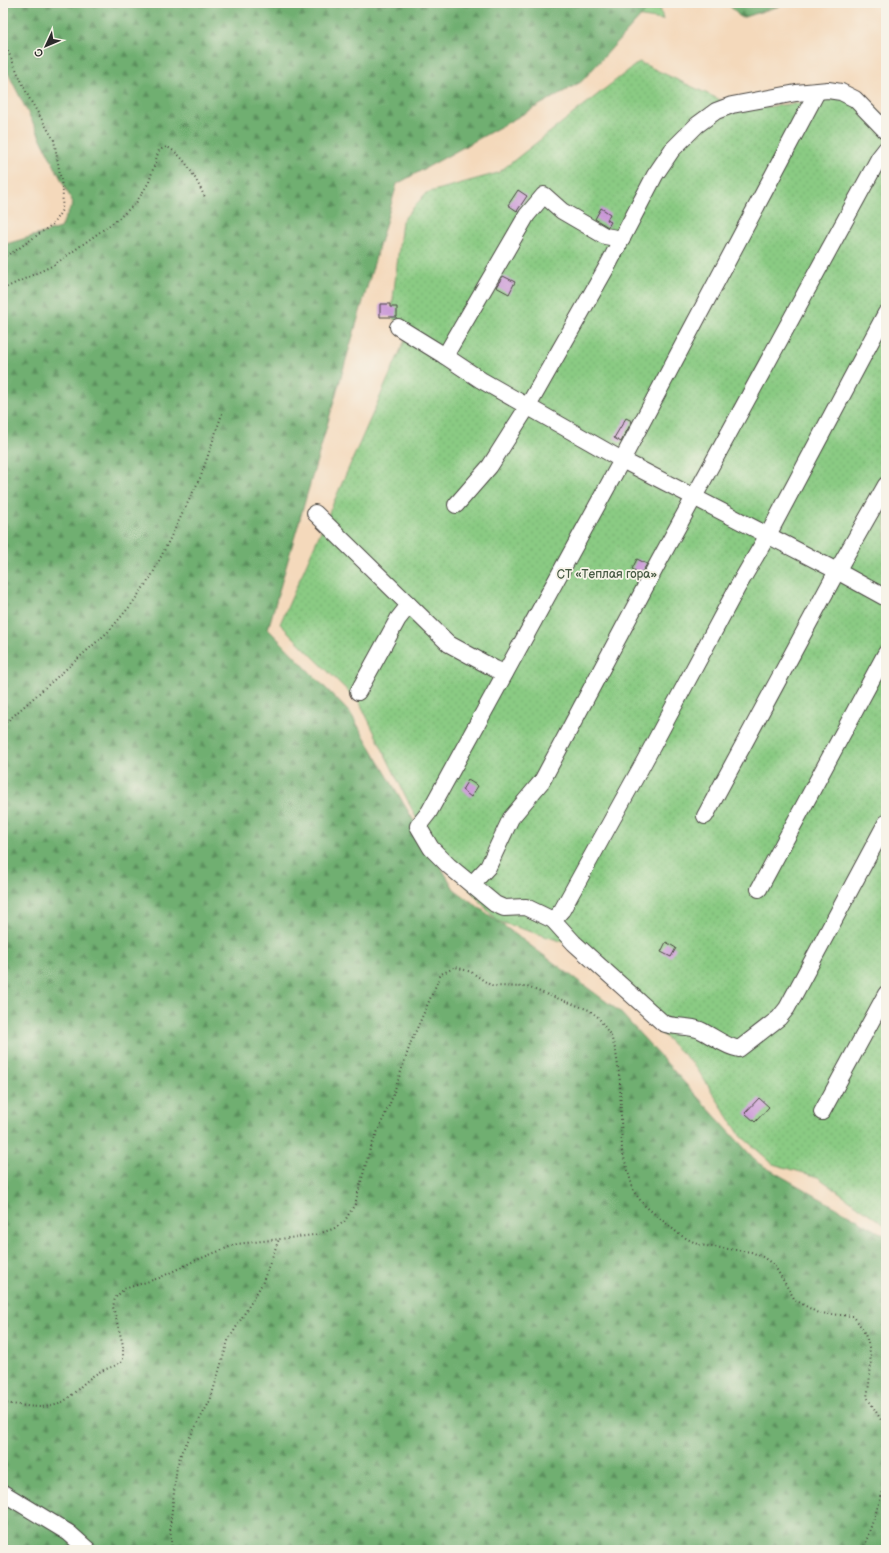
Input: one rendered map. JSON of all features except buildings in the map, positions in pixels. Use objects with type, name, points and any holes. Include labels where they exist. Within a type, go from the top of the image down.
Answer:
[{"type":"street","points":[[456,504],[490,466],[528,406],[622,239],[655,175],[672,150],[697,125],[716,111],[732,105],[796,93],[828,90],[842,92],[855,99],[886,132]]},
{"type":"street","points":[[816,92],[622,460],[429,812],[418,826],[431,848],[449,866],[494,904],[504,908],[526,907],[553,920],[574,943],[663,1023],[669,1026],[687,1027],[699,1030],[730,1047],[739,1049],[778,1018],[787,1008],[886,823]]},
{"type":"street","points":[[472,884],[488,867],[511,818],[542,781],[654,570],[695,498],[879,158],[886,149]]},
{"type":"street","points":[[445,356],[527,215],[544,195],[562,211],[605,236],[622,239]]},
{"type":"street","points":[[553,920],[562,910],[644,762],[737,588],[768,535],[886,313]]},
{"type":"street","points":[[398,327],[480,380],[622,460],[837,571],[886,598]]},
{"type":"street","points":[[705,816],[837,571],[886,484]]},
{"type":"street","points":[[315,513],[449,644],[505,673]]},
{"type":"street","points":[[358,692],[398,619],[409,605]]},
{"type":"street","points":[[759,889],[886,653]]},
{"type":"street","points":[[822,1112],[886,994]]},
{"type":"street","points":[[3,1493],[68,1533],[88,1550]]},
{"type":"path","points":[[3,40],[29,98],[54,140],[63,192],[62,210],[53,224],[15,251],[3,257]]},
{"type":"path","points":[[3,289],[54,265],[118,219],[136,202],[149,182],[159,150],[167,147],[177,152],[190,169],[204,197]]},
{"type":"path","points":[[3,725],[109,631],[131,605],[151,577],[201,476],[223,411]]},
{"type":"path","points":[[3,1403],[43,1407],[56,1405],[67,1400],[96,1374],[116,1366],[123,1361],[123,1345],[113,1307],[115,1298],[124,1290],[159,1278],[194,1261],[237,1244],[314,1235],[334,1229],[344,1222],[355,1204],[370,1149],[391,1101],[411,1042],[441,974],[456,967],[471,972],[492,986],[527,987],[589,1010],[598,1017],[611,1036],[616,1052],[620,1081],[622,1151],[634,1192],[644,1205],[680,1235],[699,1245],[751,1252],[763,1257],[774,1265],[795,1300],[818,1312],[853,1316],[862,1327],[871,1354],[871,1372],[867,1398],[886,1428]]},
{"type":"path","points":[[172,1550],[170,1527],[177,1466],[182,1451],[210,1401],[228,1341],[262,1284],[279,1239]]},
{"type":"path","points":[[863,1550],[886,1483]]},
{"type":"green space","points":[[3,3],[653,3],[581,82],[397,184],[268,629],[351,714],[454,889],[619,1011],[758,1163],[886,1236],[886,1550],[3,1550],[3,245],[60,228],[73,203],[3,63]]},
{"type":"green space","points":[[547,3],[659,3],[663,20]]},
{"type":"green space","points":[[727,3],[782,3],[783,5],[741,18]]},
{"type":"green space","name":"СТ «Теплая гора»","points":[[639,62],[742,110],[854,96],[875,108],[886,119],[886,1226],[818,1177],[773,1164],[740,1135],[696,1067],[570,944],[497,921],[427,840],[360,703],[280,624],[409,331],[391,317],[402,221],[426,193],[498,173]]}]
